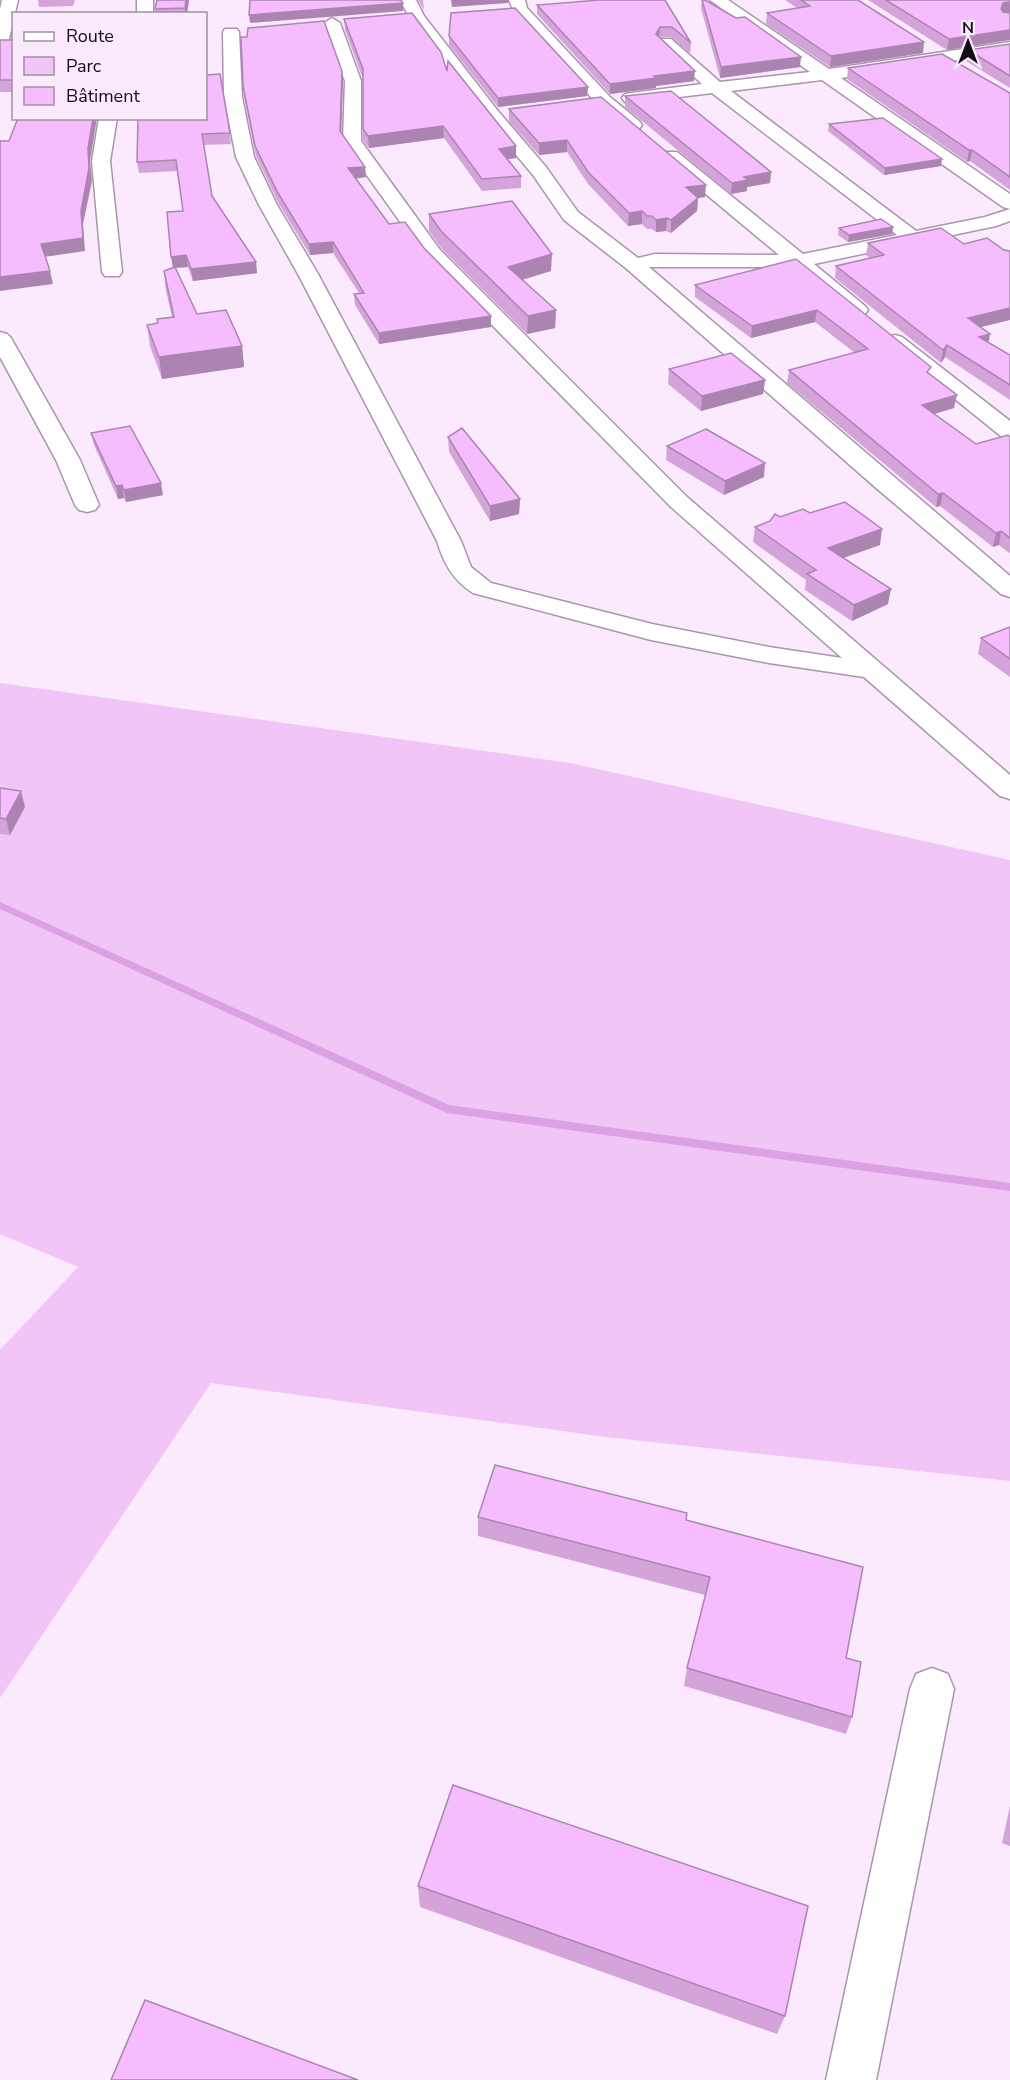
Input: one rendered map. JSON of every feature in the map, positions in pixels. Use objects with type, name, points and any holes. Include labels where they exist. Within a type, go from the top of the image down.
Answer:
[{"type":"street","points":[[0,43],[10,0]]},
{"type":"street","points":[[718,0],[1010,203]]},
{"type":"street","points":[[515,6],[543,7]]},
{"type":"street","points":[[515,6],[604,101],[1010,432]]},
{"type":"street","points":[[412,8],[492,115],[540,171],[571,216],[634,265],[883,482],[1010,589]]},
{"type":"street","points":[[396,18],[412,8],[440,15]]},
{"type":"street","points":[[336,23],[353,81],[352,142],[433,254],[680,501],[1010,790]]},
{"type":"street","points":[[229,32],[233,98],[245,157],[268,205],[449,541],[457,567],[466,579],[482,588],[651,632],[769,655],[875,671]]},
{"type":"street","points":[[665,42],[716,88],[913,238]]},
{"type":"street","points":[[928,46],[965,69]]},
{"type":"street","points":[[582,104],[825,75],[1010,47]]},
{"type":"street","points":[[492,115],[514,112]]},
{"type":"street","points":[[108,120],[101,161],[112,272]]},
{"type":"street","points":[[634,265],[655,260],[799,261],[966,227],[1010,215]]},
{"type":"street","points":[[966,227],[992,244]]},
{"type":"street","points":[[0,338],[68,460],[87,505]]},
{"type":"street","points":[[852,2080],[932,1689]]},
{"type":"green space","points":[[0,683],[570,763],[1010,860],[1010,1481],[606,1437],[211,1383],[0,1698],[0,1350],[78,1267],[0,1234]]},
{"type":"building","points":[[157,0],[186,0],[185,8],[155,9]]},
{"type":"building","points":[[250,0],[401,0],[403,3],[249,15]]},
{"type":"building","points":[[599,0],[665,0],[691,43],[672,27],[660,27],[656,34],[695,71],[610,84],[537,5]]},
{"type":"building","points":[[702,0],[736,18],[745,17],[801,57],[721,67]]},
{"type":"building","points":[[801,0],[858,0],[924,42],[831,56],[767,13],[810,6]]},
{"type":"building","points":[[886,0],[1010,0],[1010,2],[1003,3],[1001,9],[1003,12],[1010,13],[1010,30],[949,39]]},
{"type":"building","points":[[515,8],[588,87],[498,98],[449,36],[451,13]]},
{"type":"building","points":[[412,13],[441,52],[447,71],[448,61],[516,146],[499,149],[521,176],[482,179],[443,126],[368,136],[363,129],[363,69],[344,19]]},
{"type":"building","points":[[324,21],[342,71],[340,131],[365,167],[348,168],[389,224],[405,222],[424,248],[491,316],[379,333],[354,294],[364,293],[333,242],[309,244],[278,193],[255,146],[243,86],[241,37],[247,37],[248,28]]},
{"type":"building","points":[[0,40],[12,40],[12,80],[0,80]]},
{"type":"building","points":[[1010,44],[1010,76],[968,50]]},
{"type":"building","points":[[942,54],[1010,93],[1010,177],[848,68]]},
{"type":"building","points":[[220,74],[230,133],[202,134],[212,196],[256,262],[191,269],[186,255],[171,257],[167,212],[183,211],[176,160],[137,162],[138,120],[207,120],[207,75]]},
{"type":"building","points":[[671,91],[771,172],[744,177],[748,180],[732,183],[625,96]]},
{"type":"building","points":[[601,97],[706,185],[686,187],[698,198],[671,220],[667,218],[656,220],[642,211],[629,213],[588,172],[567,140],[539,143],[509,109]]},
{"type":"building","points":[[883,118],[942,159],[885,168],[829,124]]},
{"type":"building","points":[[17,120],[93,120],[88,148],[89,168],[81,211],[83,238],[41,244],[50,271],[0,277],[0,141],[9,141]]},
{"type":"building","points":[[512,201],[552,254],[508,267],[556,310],[528,316],[441,231],[429,214]]},
{"type":"building","points":[[881,219],[893,227],[849,235],[839,228]]},
{"type":"building","points":[[941,228],[964,244],[987,238],[1004,250],[1010,251],[1010,308],[968,318],[990,334],[979,337],[1010,355],[1010,385],[947,345],[943,350],[836,266],[884,255],[868,243]]},
{"type":"building","points":[[796,259],[931,367],[927,372],[957,395],[922,405],[976,444],[1008,435],[1010,437],[1010,538],[1001,531],[996,533],[943,493],[938,494],[789,370],[868,349],[817,310],[752,326],[695,285]]},
{"type":"building","points":[[175,267],[197,314],[226,310],[242,346],[159,357],[147,325],[158,323],[157,319],[174,317],[164,271]]},
{"type":"building","points":[[731,353],[765,380],[702,396],[669,369]]},
{"type":"building","points":[[130,426],[161,483],[124,490],[122,485],[116,486],[91,433]]},
{"type":"building","points":[[462,428],[520,499],[490,506],[448,437]]},
{"type":"building","points":[[706,429],[765,463],[725,481],[667,446]]},
{"type":"building","points":[[845,502],[882,529],[828,548],[891,589],[854,605],[807,574],[816,570],[755,527],[770,521],[775,514],[780,517],[803,509],[810,513]]},
{"type":"building","points":[[1010,627],[1010,659],[981,638]]},
{"type":"building","points":[[0,788],[21,791],[6,819],[0,818]]},
{"type":"building","points":[[495,1465],[687,1513],[686,1520],[863,1567],[846,1658],[861,1662],[852,1717],[687,1668],[710,1577],[478,1517]]},
{"type":"building","points":[[453,1785],[808,1906],[785,2016],[418,1886]]},
{"type":"building","points":[[145,2000],[358,2080],[111,2080]]},
{"type":"waterway","points":[[0,905],[447,1109],[1010,1187]]}]
